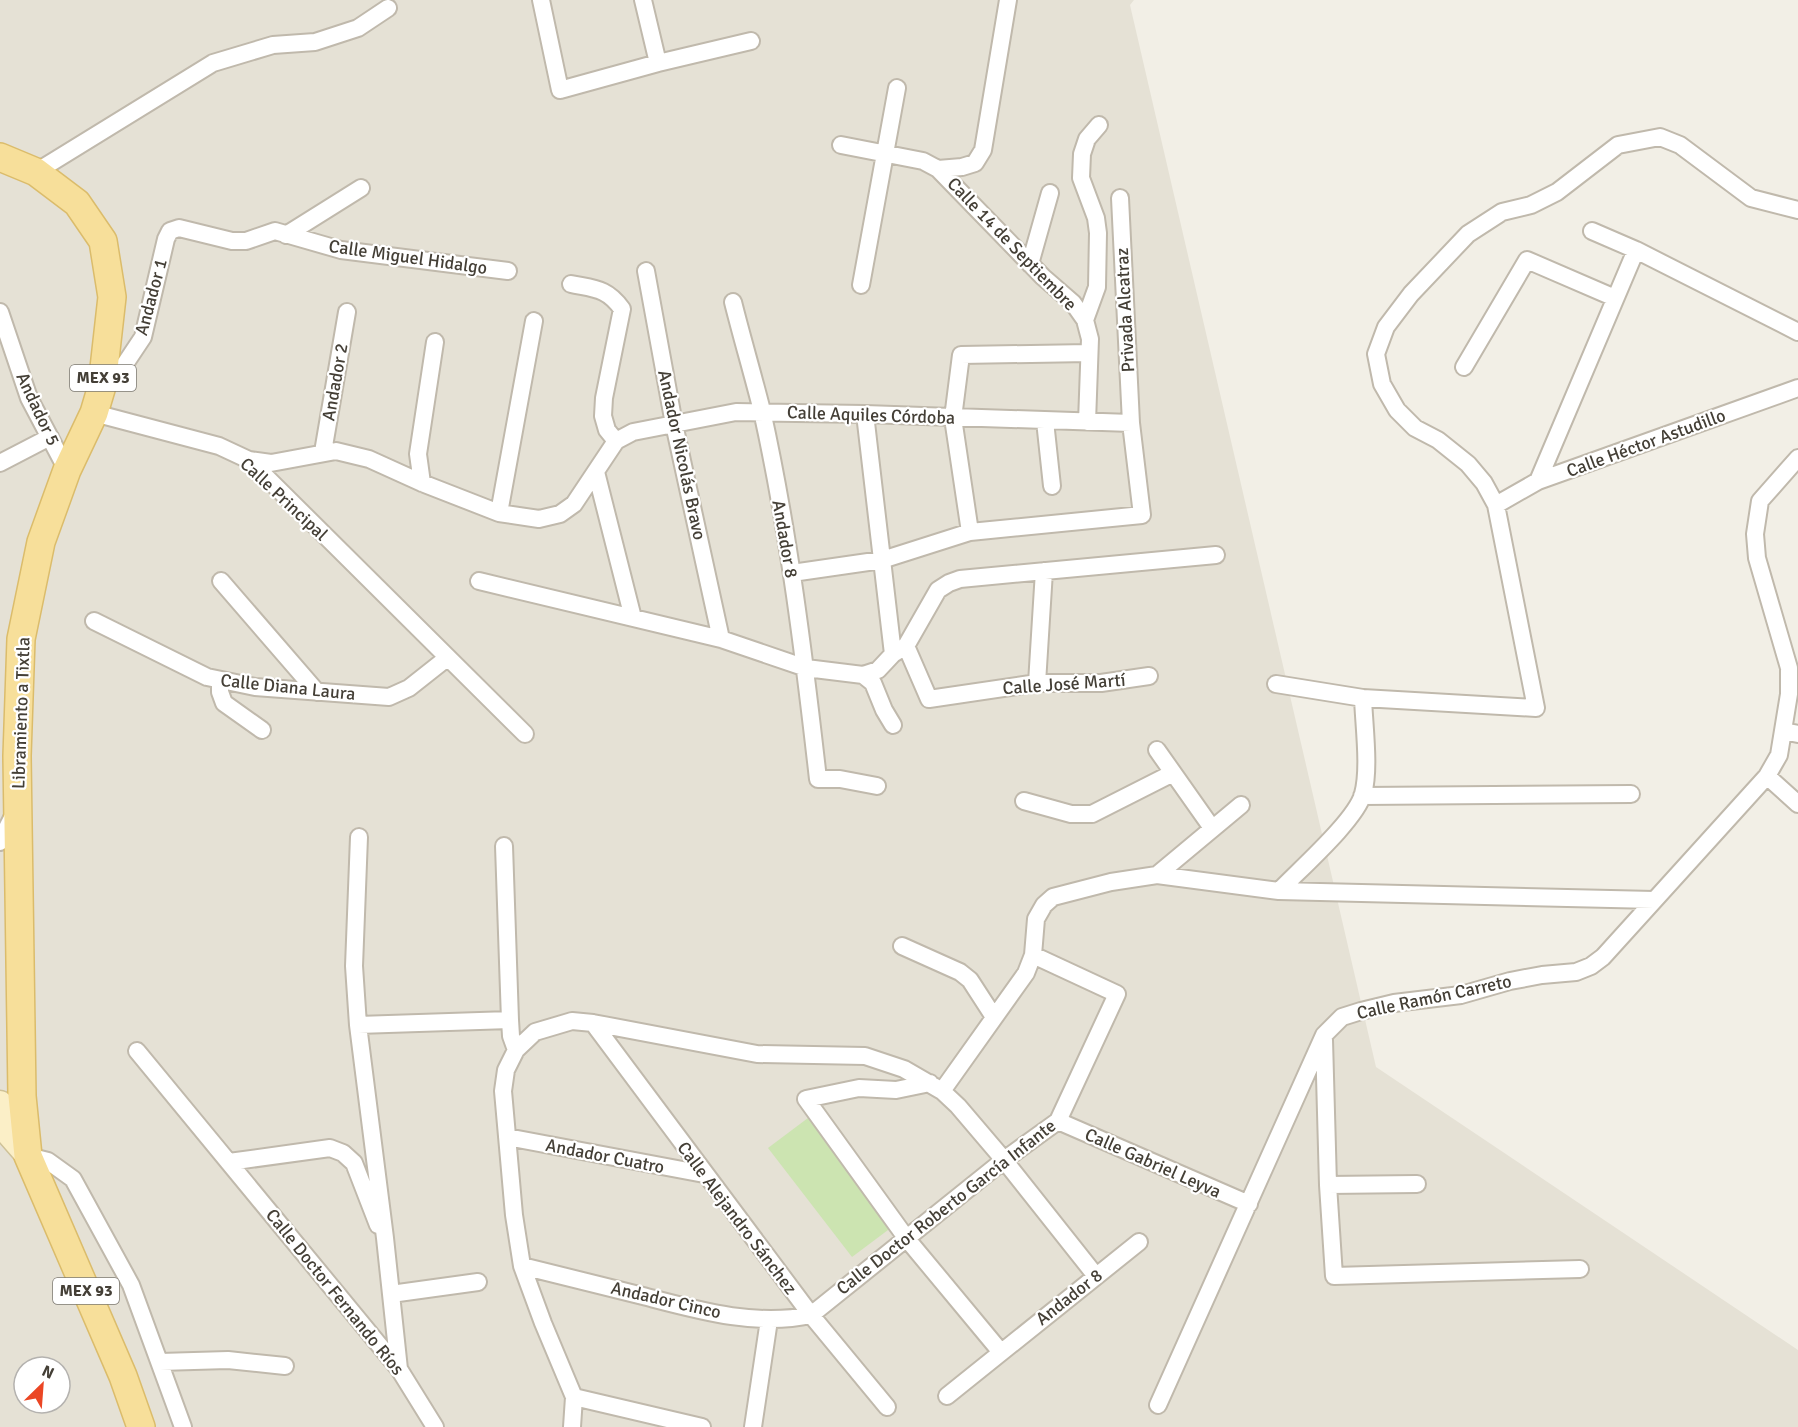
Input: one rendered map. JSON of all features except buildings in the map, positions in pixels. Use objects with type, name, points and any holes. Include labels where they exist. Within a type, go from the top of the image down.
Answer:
[{"type":"main road","name":"Libramiento a Tixtla","points":[[0,156],[36,172],[77,203],[103,241],[112,297],[102,386],[94,413],[67,470],[41,542],[21,639],[17,756],[22,1096],[28,1156]]},
{"type":"main road","name":"MEX 93","points":[[28,1156],[123,1377],[141,1427]]},
{"type":"street","points":[[541,0],[560,90],[658,63],[751,41]]},
{"type":"street","points":[[643,0],[658,63]]},
{"type":"street","points":[[841,145],[923,161],[938,169],[962,167],[975,163],[983,150],[1008,0]]},
{"type":"street","points":[[36,172],[213,63],[273,45],[315,42],[358,28],[388,8]]},
{"type":"street","points":[[861,285],[897,88]]},
{"type":"street","points":[[1087,422],[1090,339],[1085,320],[1097,287],[1098,233],[1096,218],[1081,177],[1082,154],[1087,139],[1099,125]]},
{"type":"street","points":[[1276,684],[1364,698],[1536,708],[1496,505],[1484,483],[1468,464],[1438,440],[1415,428],[1397,410],[1382,384],[1376,354],[1386,327],[1405,302],[1468,234],[1502,212],[1531,205],[1557,192],[1618,145],[1660,137],[1680,145],[1752,198],[1798,210]]},
{"type":"street","name":"Calle 14 de Septiembre","points":[[938,169],[1030,264],[1073,303],[1085,320]]},
{"type":"street","points":[[286,235],[361,188]]},
{"type":"street","points":[[1030,264],[1050,193]]},
{"type":"street","name":"Privada Alcatraz","points":[[970,532],[1142,515],[1131,423],[1120,198]]},
{"type":"street","name":"Calle Miguel Hidalgo","points":[[170,231],[178,228],[232,241],[246,241],[275,231],[341,250],[508,271]]},
{"type":"street","name":"Andador 1","points":[[102,386],[125,364],[143,337],[166,239],[170,231]]},
{"type":"street","points":[[1592,231],[1636,250],[1798,332]]},
{"type":"street","points":[[1538,481],[1636,250]]},
{"type":"street","points":[[1464,368],[1527,260],[1615,298]]},
{"type":"street","name":"Andador Nicolás Bravo","points":[[646,271],[674,424],[721,639]]},
{"type":"street","points":[[249,460],[271,463],[336,451],[369,459],[422,483],[499,513],[539,519],[560,514],[574,504],[616,441],[607,430],[603,416],[622,309],[614,297],[600,290],[571,284]]},
{"type":"street","name":"Andador 8","points":[[733,302],[762,411],[792,573],[806,668]]},
{"type":"street","name":"Andador 5","points":[[0,312],[29,398],[67,470]]},
{"type":"street","name":"Andador 2","points":[[323,452],[347,312]]},
{"type":"street","points":[[499,513],[534,321]]},
{"type":"street","points":[[422,483],[418,454],[435,342]]},
{"type":"street","points":[[792,573],[882,560],[970,532],[953,418],[961,355],[1089,353]]},
{"type":"street","name":"Calle Héctor Astudillo","points":[[1496,505],[1538,481],[1798,388]]},
{"type":"street","name":"Calle Aquiles Córdoba","points":[[616,441],[633,432],[736,412],[762,411],[1131,423]]},
{"type":"street","name":"Calle Principal","points":[[94,413],[219,446],[249,460],[447,658]]},
{"type":"street","points":[[865,414],[882,560],[899,650]]},
{"type":"street","points":[[1045,421],[1052,486]]},
{"type":"street","points":[[0,463],[50,437]]},
{"type":"street","points":[[999,1352],[907,1239],[806,1099],[859,1088],[896,1090],[936,1087],[994,1017],[1026,973],[1034,955],[1036,919],[1044,905],[1053,897],[1111,882],[1157,875],[1279,891],[1654,900],[1767,776],[1790,733],[1789,668],[1757,558],[1755,534],[1760,501],[1798,458]]},
{"type":"street","points":[[596,472],[633,618]]},
{"type":"street","points":[[479,581],[721,639],[806,668],[863,675],[878,670],[899,650],[938,590],[960,579],[1216,555]]},
{"type":"street","points":[[1037,682],[1044,571]]},
{"type":"street","points":[[221,581],[317,692]]},
{"type":"street","name":"Calle Diana Laura","points":[[94,621],[207,677],[255,687],[389,697],[409,688],[447,658]]},
{"type":"street","name":"Calle José Martí","points":[[899,650],[929,699],[1037,682],[1101,683],[1149,676]]},
{"type":"street","points":[[447,658],[525,734]]},
{"type":"street","points":[[806,668],[818,780],[840,779],[877,786]]},
{"type":"street","points":[[863,675],[873,682],[884,710],[893,725]]},
{"type":"street","points":[[220,680],[220,692],[224,703],[262,730]]},
{"type":"street","points":[[1279,891],[1354,813],[1362,796],[1365,781],[1364,698]]},
{"type":"street","points":[[1156,750],[1212,828]]},
{"type":"street","points":[[1024,801],[1071,814],[1092,813],[1173,773]]},
{"type":"street","points":[[1767,776],[1798,804]]},
{"type":"street","points":[[1362,796],[1631,794]]},
{"type":"street","points":[[1157,875],[1241,805]]},
{"type":"street","points":[[0,842],[18,806]]},
{"type":"street","points":[[359,837],[354,966],[358,1025],[399,1369]]},
{"type":"street","points":[[504,846],[510,1020],[511,1036],[516,1050]]},
{"type":"street","name":"Calle Ramón Carreto","points":[[1158,1406],[1324,1035],[1342,1017],[1361,1011],[1394,1003],[1461,995],[1510,981],[1576,972],[1591,966],[1603,957],[1654,900]]},
{"type":"street","points":[[902,946],[960,972],[970,980],[994,1017]]},
{"type":"street","name":"Calle Doctor Roberto García Infante","points":[[811,1315],[1005,1160],[1058,1121],[1117,994],[1034,955]]},
{"type":"street","points":[[358,1025],[510,1020]]},
{"type":"street","points":[[572,1427],[574,1397],[522,1266],[514,1215],[502,1091],[506,1070],[516,1050],[535,1032],[572,1021],[756,1054],[865,1056],[904,1069],[936,1087],[1005,1160],[1096,1276]]},
{"type":"street","name":"Calle Alejandro Sánchez","points":[[593,1023],[811,1315],[887,1407]]},
{"type":"street","points":[[1324,1035],[1328,1185],[1334,1276],[1580,1269]]},
{"type":"street","name":"Calle Doctor Fernando Ríos","points":[[137,1051],[399,1369],[435,1427]]},
{"type":"street","name":"MEX 93","points":[[0,1103],[8,1133],[28,1156]]},
{"type":"street","name":"Calle Gabriel Leyva","points":[[1058,1121],[1248,1204]]},
{"type":"street","name":"Andador Cuatro","points":[[507,1137],[704,1174]]},
{"type":"street","points":[[229,1162],[330,1148],[343,1153],[354,1163],[385,1238]]},
{"type":"street","points":[[28,1156],[48,1161],[73,1179],[131,1285],[183,1427]]},
{"type":"street","points":[[1328,1185],[1417,1184]]},
{"type":"street","name":"Andador 8","points":[[947,1396],[1139,1242]]},
{"type":"street","name":"Andador Cinco","points":[[522,1266],[683,1306],[755,1319],[788,1320],[811,1315]]},
{"type":"street","points":[[391,1294],[478,1282]]},
{"type":"street","points":[[753,1427],[769,1320]]},
{"type":"street","points":[[160,1362],[228,1360],[285,1366]]},
{"type":"street","points":[[574,1397],[702,1427]]},
{"type":"shaded area","points":[[0,0],[1134,0],[1130,5],[1376,1067],[1798,1350],[1798,1427],[0,1427]]},
{"type":"green space","points":[[808,1118],[892,1227],[852,1257],[768,1148]]}]
